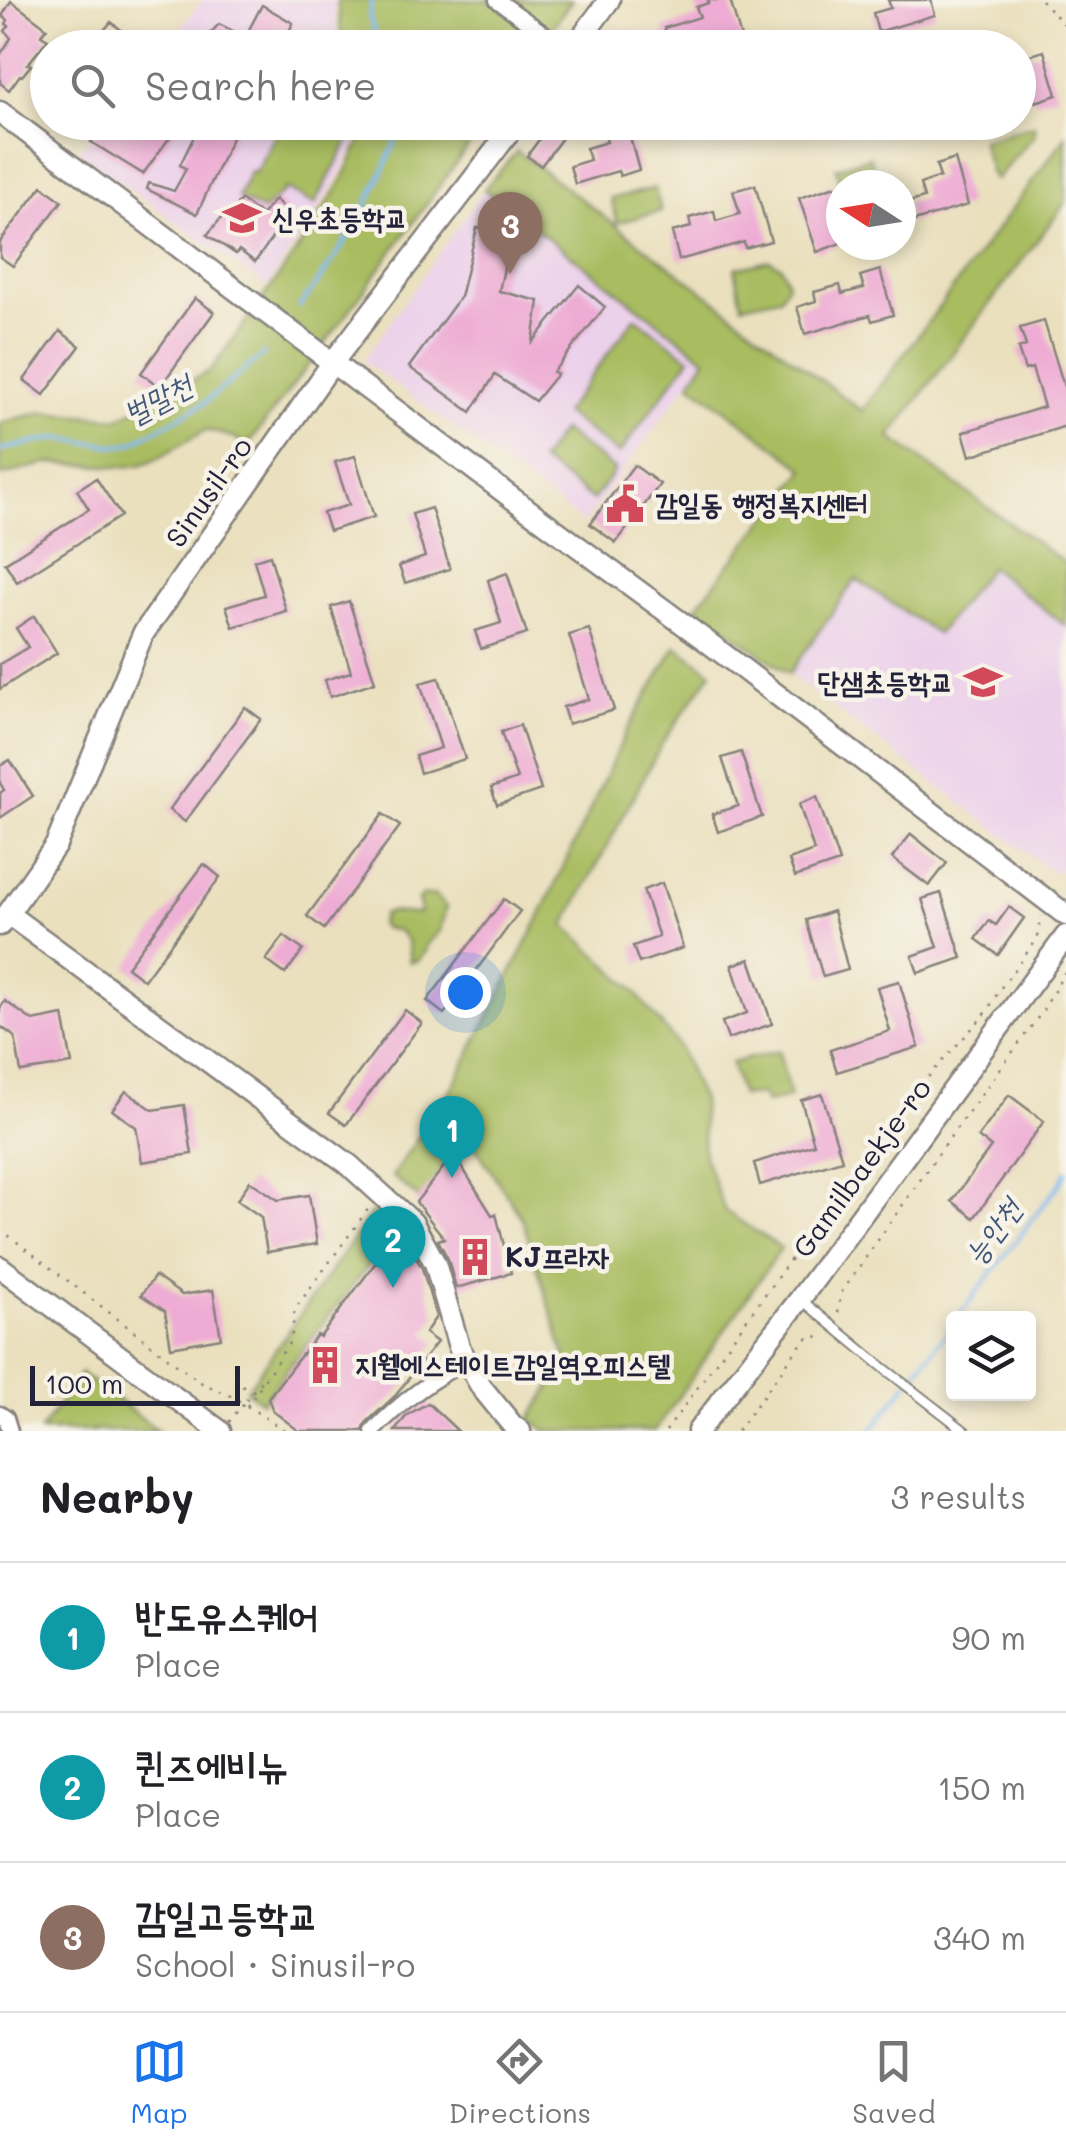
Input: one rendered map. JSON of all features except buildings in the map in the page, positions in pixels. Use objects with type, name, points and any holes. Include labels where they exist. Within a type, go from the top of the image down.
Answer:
[{"type":"street","points":[[496,0],[538,30]]},
{"type":"street","points":[[587,30],[609,0]]},
{"type":"street","points":[[0,112],[30,135]]},
{"type":"street","points":[[37,140],[1058,909]]},
{"type":"street","name":"Sinusil-ro","points":[[4,919],[56,845],[143,634],[333,362],[503,140]]},
{"type":"street","points":[[4,919],[348,1164],[413,1223],[435,1263],[460,1348],[482,1388],[520,1431]]},
{"type":"street","name":"Gamilbaekje-ro","points":[[698,1431],[800,1299],[1066,936]]},
{"type":"street","points":[[0,1267],[225,1427]]},
{"type":"street","points":[[373,1431],[436,1376],[467,1360]]},
{"type":"street","points":[[0,1414],[6,1418],[10,1431]]},
{"type":"lane","points":[[800,1299],[966,1431]]},
{"type":"path","points":[[1041,0],[1066,26]]},
{"type":"path","points":[[666,1431],[910,1096],[986,1013],[1038,938],[1041,916],[1058,909]]},
{"type":"path","points":[[737,1431],[804,1339],[818,1337],[838,1313],[841,1293],[1042,1012],[1066,970]]},
{"type":"path","points":[[247,1406],[291,1340],[295,1308],[373,1203]]},
{"type":"path","points":[[0,1229],[200,1382],[233,1397],[286,1431]]},
{"type":"path","points":[[225,1427],[276,1362]]},
{"type":"path","points":[[242,1386],[252,1393]]},
{"type":"shaded area","points":[[203,0],[333,0],[336,30],[179,30]]},
{"type":"shaded area","name":"신우초등학교","points":[[87,140],[358,140],[337,181],[267,287],[77,152]]},
{"type":"shaded area","points":[[484,189],[706,359],[584,523],[363,361]]},
{"type":"shaded area","name":"단샘초등학교","points":[[990,567],[1066,626],[1066,871],[1051,871],[789,674],[855,579],[937,634]]},
{"type":"green space","points":[[337,0],[572,0],[551,30],[341,30]]},
{"type":"green space","points":[[1066,136],[1066,202],[890,437],[1066,564],[1066,626],[990,567],[937,634],[856,579],[789,674],[696,607],[805,469],[690,383],[706,359],[484,189],[517,151],[862,411]]},
{"type":"green space","points":[[273,140],[349,140],[315,204],[286,189],[263,211],[238,198],[250,171],[255,173]]},
{"type":"green space","points":[[361,140],[473,140],[250,442],[206,430],[140,465],[48,463],[0,476],[0,423],[43,412],[118,418],[210,371],[341,183]]},
{"type":"green space","points":[[981,140],[1030,140],[995,180]]},
{"type":"green space","points":[[870,157],[874,170],[837,170]]},
{"type":"green space","points":[[655,188],[661,211],[617,223],[611,199]]},
{"type":"green space","points":[[770,260],[781,266],[788,283],[780,297],[742,305],[735,268]]},
{"type":"green space","points":[[635,317],[690,358],[619,454],[564,413]]},
{"type":"green space","points":[[562,430],[615,470],[593,500],[540,461]]},
{"type":"green space","points":[[676,646],[712,672],[663,742],[565,925],[631,987],[678,1045],[702,1101],[704,1156],[725,1211],[781,1248],[655,1431],[547,1431],[530,1419],[567,1362],[522,1218],[472,1142],[421,1200],[392,1176],[454,1084],[539,919],[627,730]]},
{"type":"green space","points":[[435,895],[446,907],[440,931],[419,960],[410,962],[407,941],[399,931],[383,928],[383,914],[417,914],[421,911],[418,900]]},
{"type":"green space","points":[[779,1051],[790,1097],[766,1103],[762,1094],[741,1096],[731,1063]]},
{"type":"green space","points":[[376,1207],[398,1228],[262,1402],[246,1391]]},
{"type":"green space","points":[[81,1373],[159,1431],[40,1431]]},
{"type":"waterway","name":"벌말천","points":[[372,0],[369,16],[374,30]]},
{"type":"waterway","name":"벌말천","points":[[300,306],[359,218],[396,140]]},
{"type":"waterway","name":"벌말천","points":[[0,450],[56,438],[117,446],[130,444],[203,404],[264,354]]},
{"type":"waterway","name":"능안천","points":[[962,1311],[1066,1172]]},
{"type":"waterway","name":"능안천","points":[[871,1431],[946,1333]]},
{"type":"place","name":"신우초등학교","points":[[242,218]]},
{"type":"place","name":"감일고등학교","points":[[510,274]]},
{"type":"place","name":"감일동 행정복지센터","points":[[625,504]]},
{"type":"place","name":"단샘초등학교","points":[[983,682]]},
{"type":"place","name":"반도유스퀘어","points":[[452,1178]]},
{"type":"place","name":"KJ프라자","points":[[475,1257]]},
{"type":"place","name":"퀸즈에비뉴","points":[[393,1288]]},
{"type":"place","name":"지웰에스테이트감일역오피스텔","points":[[325,1365]]}]
